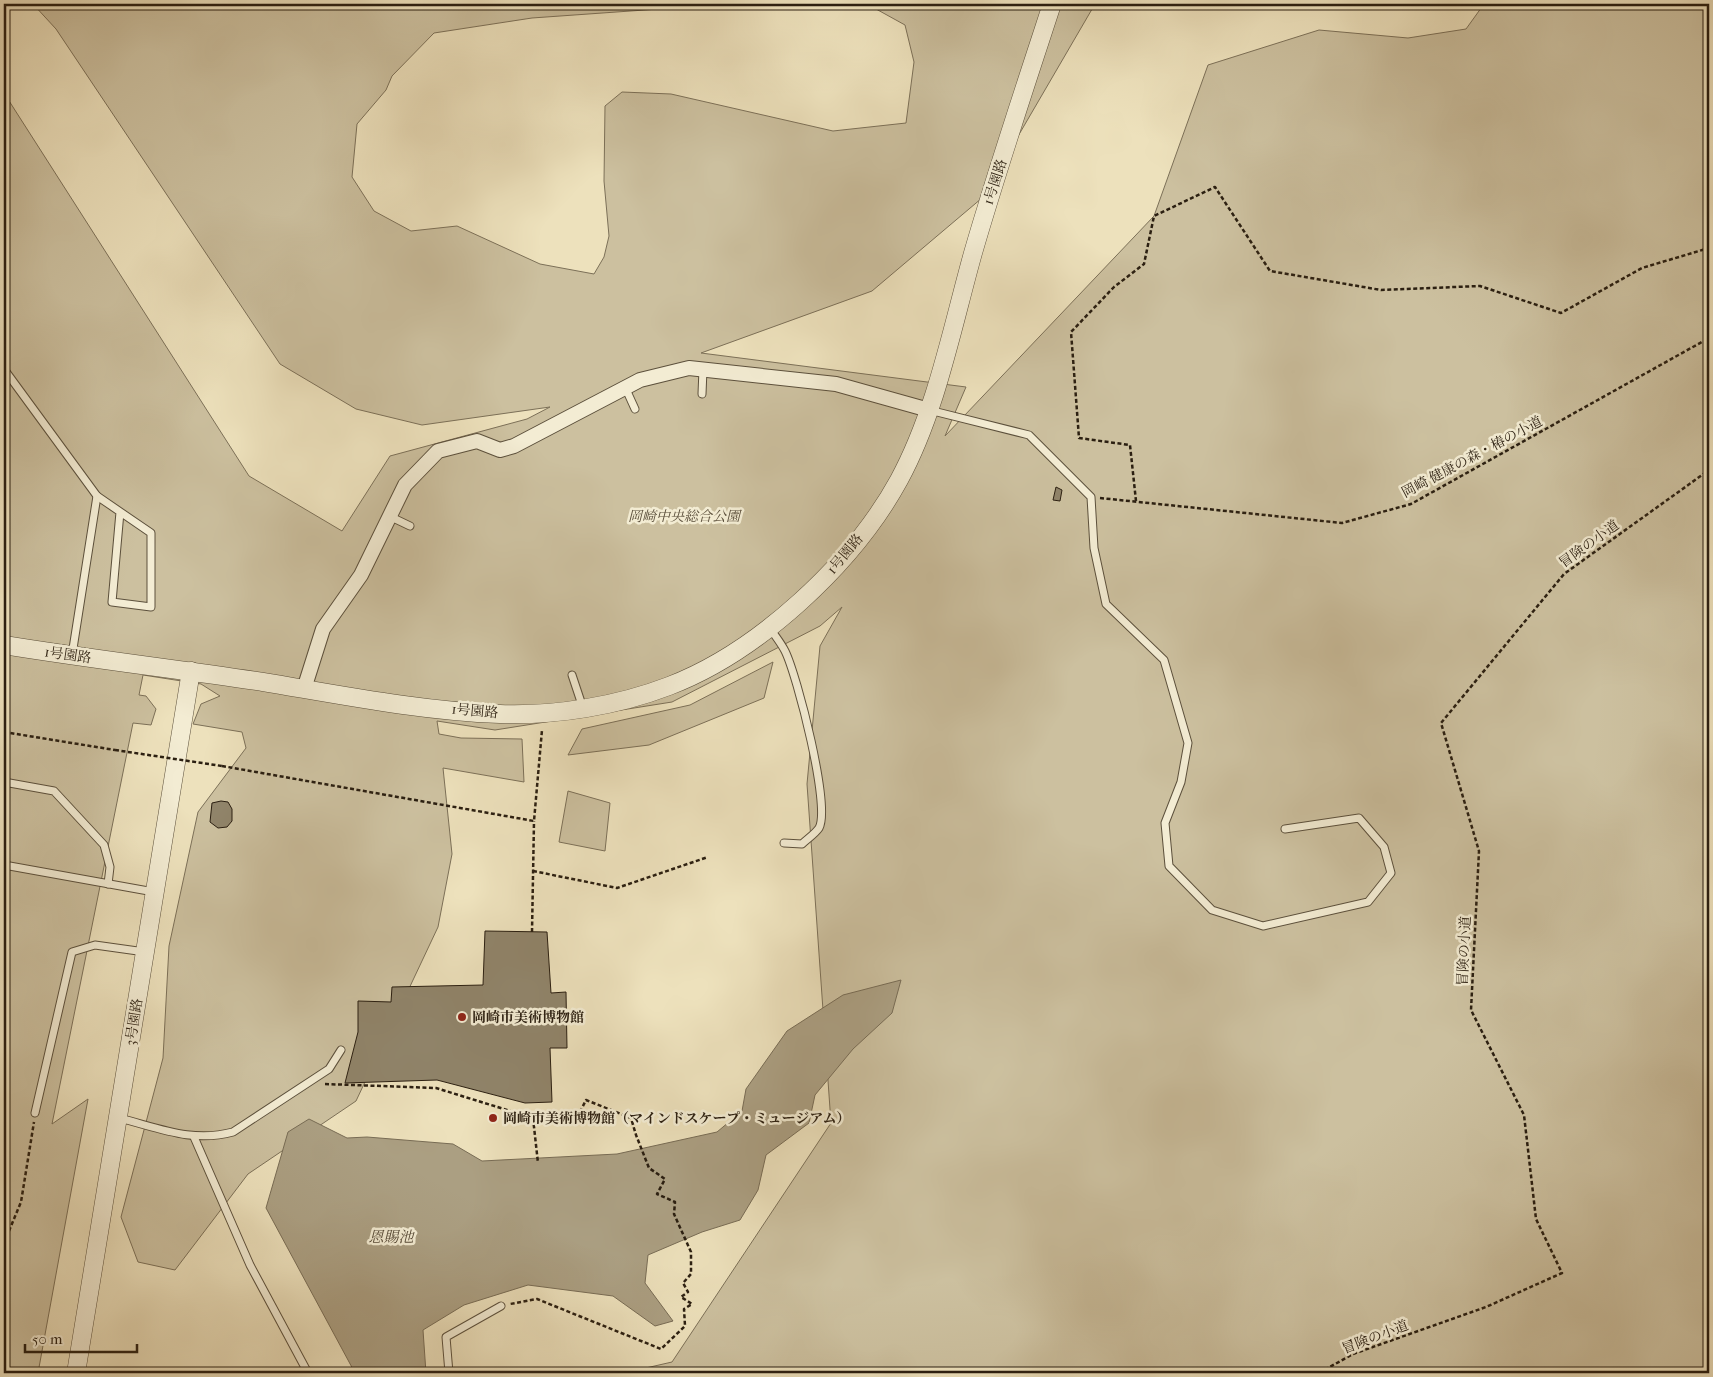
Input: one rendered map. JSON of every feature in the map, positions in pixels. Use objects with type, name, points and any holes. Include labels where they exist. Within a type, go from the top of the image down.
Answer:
[{"type":"street","name":"1号園路","points":[[4,645],[304,689],[466,711],[502,714],[583,708],[670,686],[717,662],[770,628],[818,585],[859,539],[899,480],[929,410],[982,221],[1052,4]]},
{"type":"street","points":[[304,689],[322,629],[361,575],[405,484],[438,451],[477,441],[500,450],[514,446],[640,380],[689,368],[836,384],[929,410]]},
{"type":"street","name":"3号園路","points":[[76,1373],[191,671]]},
{"type":"lane","points":[[4,369],[97,496],[152,533],[152,607],[112,602],[120,512]]},
{"type":"lane","points":[[702,394],[703,369]]},
{"type":"lane","points":[[626,387],[635,409]]},
{"type":"lane","points":[[929,410],[1029,435],[1091,497],[1094,548],[1106,604],[1164,660],[1188,743],[1182,782],[1165,823],[1169,866],[1212,910],[1263,926],[1368,902],[1391,873],[1384,847],[1359,818],[1285,829]]},
{"type":"lane","points":[[72,656],[97,496]]},
{"type":"lane","points":[[389,516],[410,526]]},
{"type":"lane","points":[[770,628],[786,652],[818,773],[823,806],[819,827],[802,844],[784,843]]},
{"type":"lane","points":[[572,675],[583,708]]},
{"type":"lane","points":[[4,782],[54,791],[104,845],[110,867],[108,884]]},
{"type":"lane","points":[[4,865],[154,892]]},
{"type":"lane","points":[[35,1113],[72,952],[95,945],[146,952]]},
{"type":"lane","points":[[119,1118],[194,1137],[215,1137],[233,1132],[330,1069],[340,1050]]},
{"type":"lane","points":[[194,1137],[250,1265],[308,1373]]},
{"type":"lane","points":[[449,1373],[446,1337],[501,1306]]},
{"type":"path","points":[[1136,502],[1130,446],[1079,438],[1071,332],[1114,287],[1144,264],[1154,216],[1215,188],[1270,271],[1381,290],[1480,286],[1561,313],[1642,268],[1709,248]]},
{"type":"path","name":"岡崎 健康の森・椿の小道","points":[[1091,497],[1342,523],[1410,504],[1709,338]]},
{"type":"path","name":"冒険の小道","points":[[1319,1373],[1353,1354],[1486,1307],[1562,1273],[1536,1218],[1524,1114],[1470,1010],[1479,851],[1441,723],[1564,574],[1709,470]]},
{"type":"path","points":[[532,932],[534,821],[544,712]]},
{"type":"path","points":[[4,732],[222,766],[534,821]]},
{"type":"path","points":[[533,871],[617,888],[708,857]]},
{"type":"path","points":[[308,1083],[436,1088],[533,1118],[580,1112],[586,1100],[631,1118],[649,1168],[665,1179],[657,1194],[675,1202],[674,1214],[691,1252],[692,1274],[684,1283],[688,1292],[681,1297],[692,1304],[684,1309],[685,1326],[660,1349],[537,1299],[501,1306]]},
{"type":"path","points":[[4,1243],[21,1202],[35,1113]]},
{"type":"path","points":[[533,1118],[538,1162]]},
{"type":"green space","name":"岡崎中央総合公園","points":[[33,4],[729,4],[532,18],[434,33],[392,76],[386,90],[357,124],[352,177],[374,211],[411,231],[457,226],[540,264],[594,274],[604,257],[609,236],[604,181],[605,106],[622,92],[671,94],[833,131],[906,123],[914,62],[905,25],[867,4],[1095,4],[982,198],[872,291],[701,353],[966,387],[945,436],[1154,216],[1208,65],[1319,30],[1408,38],[1466,29],[1484,4],[1709,4],[1709,1373],[624,1373],[672,1362],[831,1123],[807,784],[820,646],[842,607],[820,626],[672,702],[495,730],[437,721],[439,734],[461,738],[522,739],[524,782],[443,768],[452,854],[438,927],[356,1101],[248,1174],[175,1270],[138,1262],[121,1217],[163,1058],[169,946],[198,812],[246,748],[242,732],[193,724],[201,704],[220,696],[201,684],[143,675],[139,695],[146,696],[156,709],[151,725],[133,723],[52,1124],[88,1099],[38,1373],[4,1373],[4,93],[249,476],[342,531],[390,456],[527,419],[550,407],[422,425],[356,409],[280,364],[56,29]]},
{"type":"green space","points":[[773,662],[764,698],[649,745],[568,755],[582,729],[690,705]]},
{"type":"green space","points":[[568,791],[610,803],[605,851],[559,842]]},
{"type":"water","name":"恩賜池","points":[[901,980],[892,1013],[853,1049],[815,1095],[809,1123],[766,1155],[758,1190],[740,1220],[702,1232],[648,1255],[645,1283],[673,1321],[655,1326],[613,1296],[528,1285],[464,1305],[423,1330],[426,1373],[355,1373],[266,1208],[288,1132],[309,1119],[347,1138],[367,1137],[453,1144],[482,1161],[617,1154],[717,1132],[742,1111],[746,1089],[787,1031],[843,995]]},
{"type":"building","points":[[1056,487],[1062,490],[1060,501],[1053,500]]},
{"type":"building","points":[[228,802],[232,809],[232,821],[227,827],[218,828],[210,822],[212,803]]},
{"type":"building","name":"岡崎市美術博物館","points":[[485,931],[547,932],[551,993],[566,992],[567,1048],[550,1048],[552,1102],[525,1103],[437,1080],[345,1083],[358,1032],[358,1001],[391,1002],[392,987],[483,985]]},
{"type":"place","name":"岡崎市美術博物館","points":[[462,1017]]},
{"type":"place","name":"岡崎市美術博物館（マインドスケープ・ミュージアム）","points":[[493,1118]]}]
